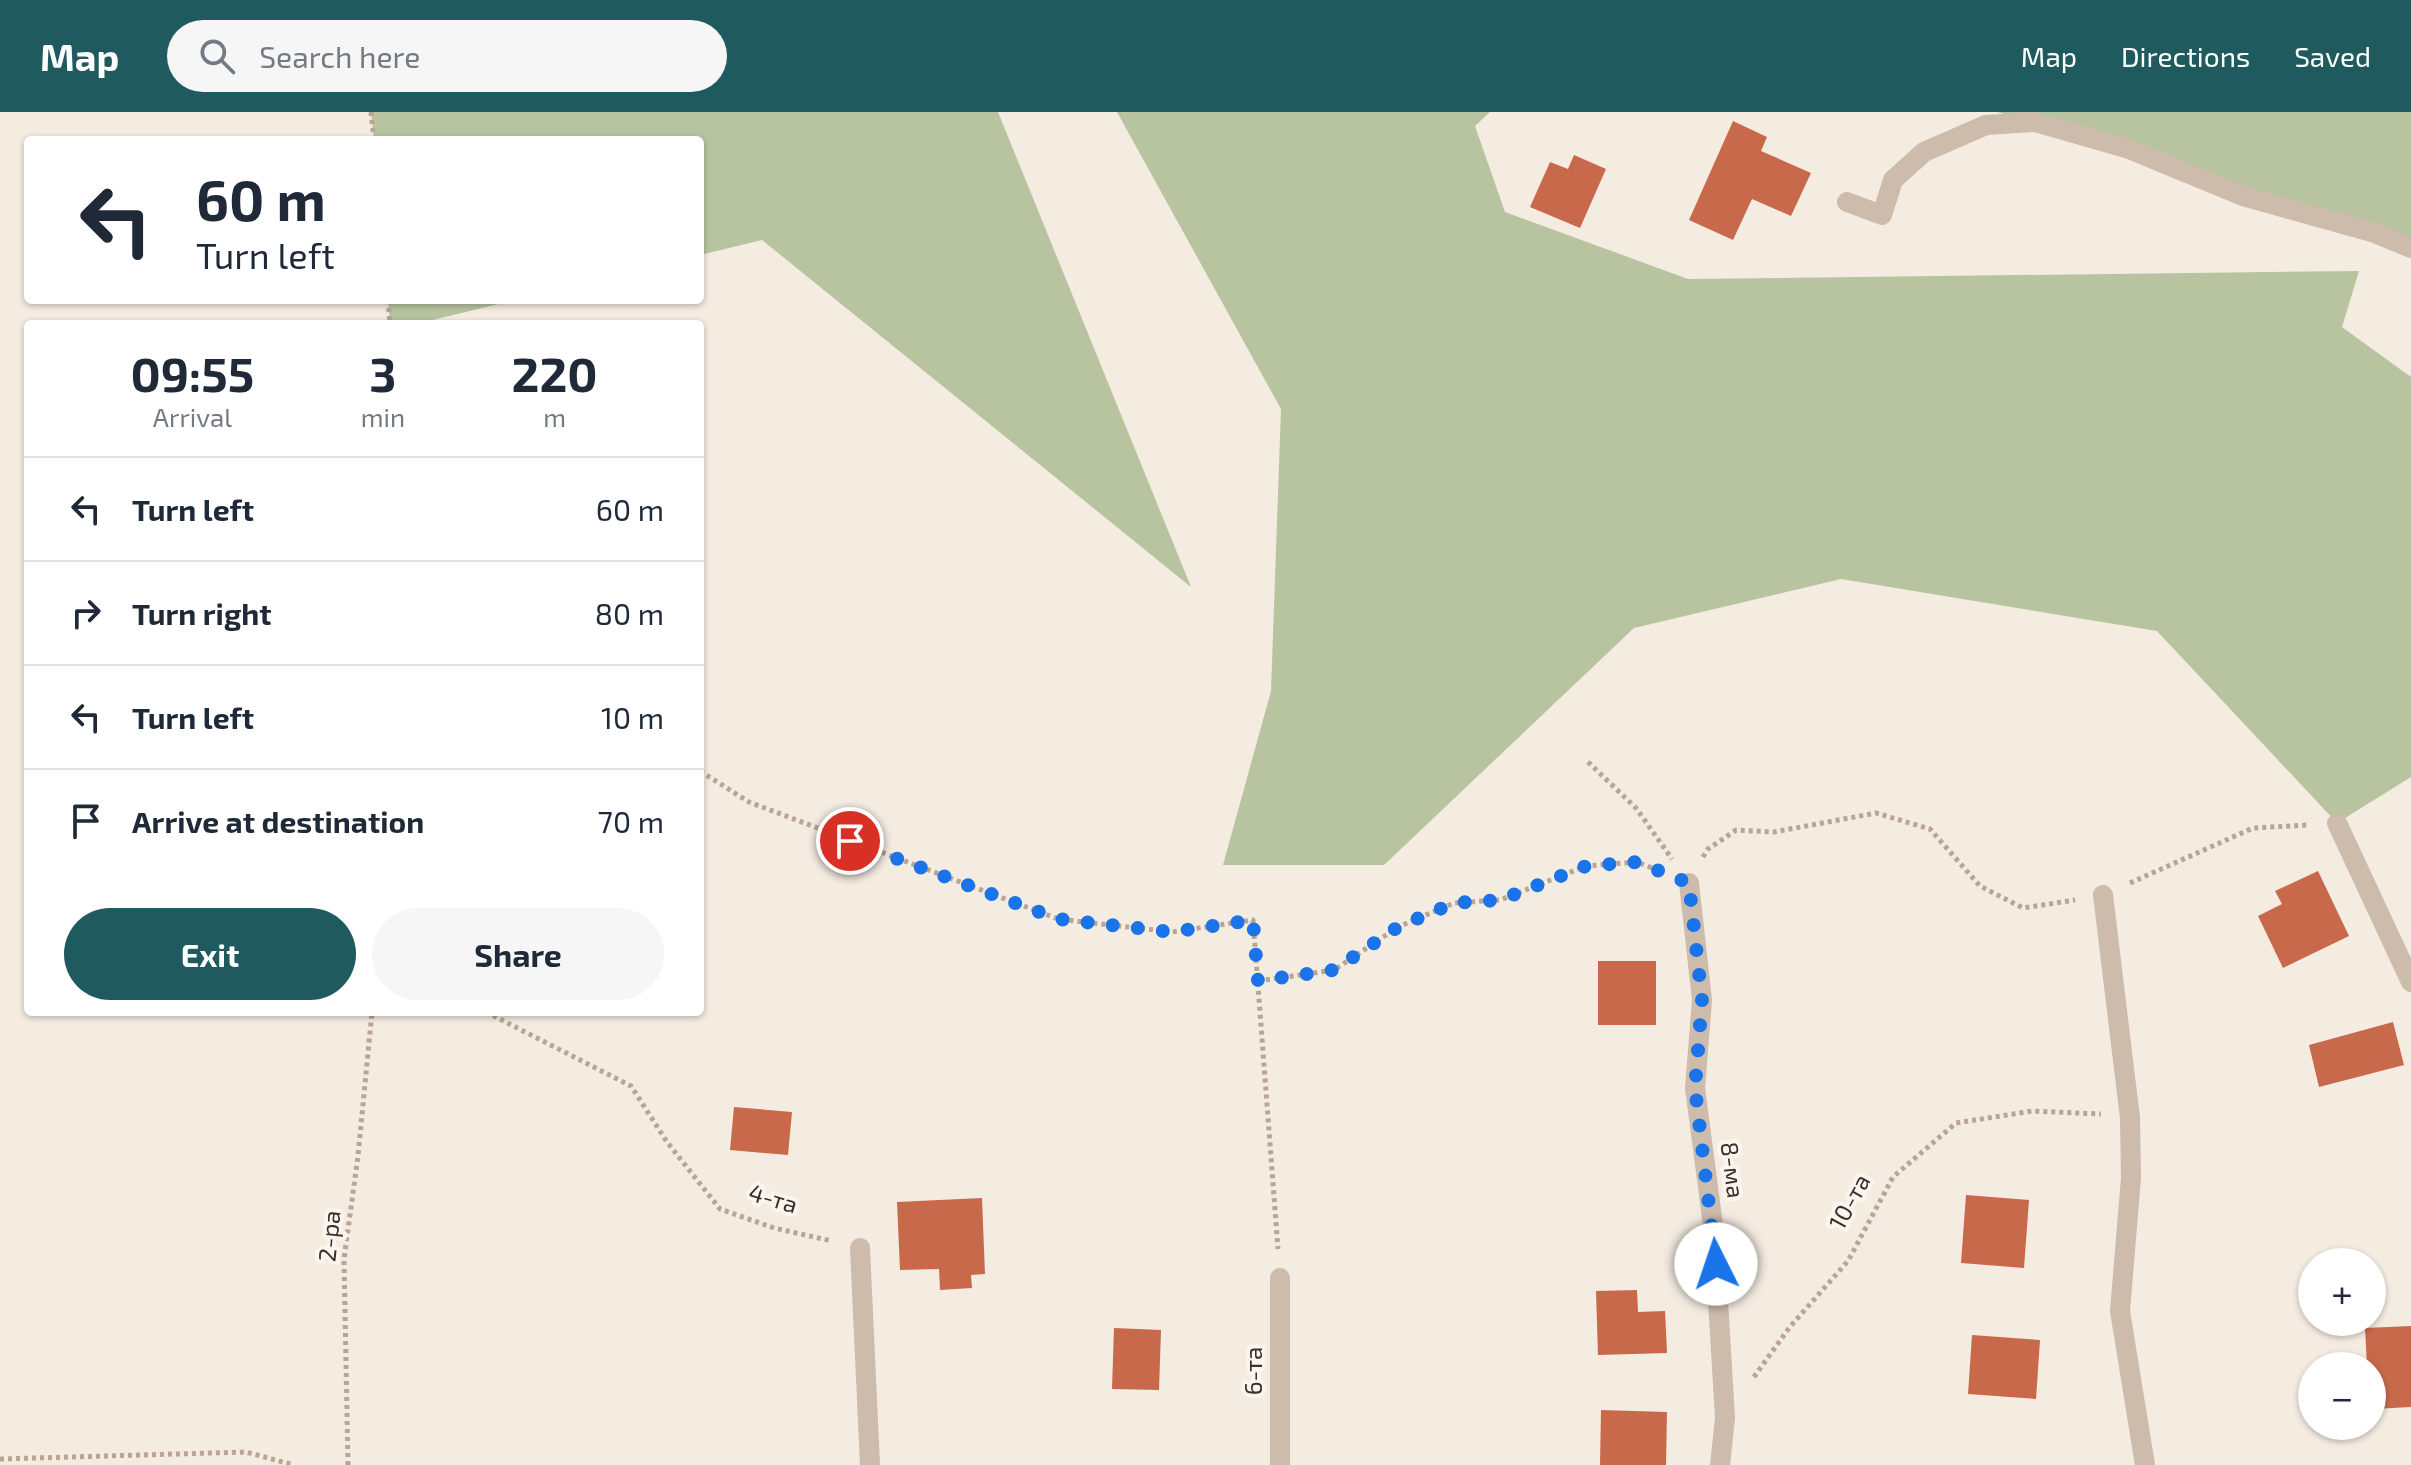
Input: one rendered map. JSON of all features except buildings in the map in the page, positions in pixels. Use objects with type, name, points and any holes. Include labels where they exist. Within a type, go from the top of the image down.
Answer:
[{"type":"street","points":[[1847,202],[1882,215],[1893,180],[1924,152],[1986,125],[2035,122],[2129,149],[2243,196],[2372,232],[2411,248]]},
{"type":"street","points":[[2337,823],[2411,982]]},
{"type":"street","name":"8-ма","points":[[1689,883],[1702,1000],[1695,1088],[1714,1233],[1725,1418],[1720,1465]]},
{"type":"street","points":[[2103,895],[2130,1118],[2131,1178],[2120,1311],[2145,1465]]},
{"type":"street","points":[[860,1248],[870,1465]]},
{"type":"street","name":"6-та","points":[[1280,1278],[1280,1465]]},
{"type":"path","points":[[371,112],[374,136]]},
{"type":"path","points":[[1588,762],[1636,808],[1689,883]]},
{"type":"path","points":[[704,774],[749,802],[1058,919],[1172,932],[1253,920],[1280,1278]]},
{"type":"path","points":[[1689,883],[1708,849],[1736,830],[1774,832],[1876,813],[1930,829],[1951,849],[1980,886],[2023,908],[2103,895],[2253,828],[2337,823]]},
{"type":"path","points":[[1258,981],[1334,970],[1398,927],[1454,903],[1500,900],[1586,866],[1637,862],[1689,883]]},
{"type":"path","name":"2-ра","points":[[348,1465],[344,1259],[372,1016]]},
{"type":"path","name":"4-та","points":[[494,1016],[631,1086],[667,1142],[720,1209],[774,1228],[860,1248]]},
{"type":"path","name":"10-та","points":[[1725,1418],[1789,1328],[1848,1261],[1893,1177],[1956,1123],[2032,1111],[2114,1114],[2130,1118]]},
{"type":"path","points":[[0,1459],[246,1452],[294,1465]]},
{"type":"green space","points":[[371,112],[998,112],[1191,587],[762,240],[704,254],[704,136],[374,136]]},
{"type":"green space","points":[[1117,112],[1490,112],[1475,126],[1505,212],[1688,279],[2359,271],[2342,327],[2411,377],[2411,777],[2337,823],[2157,631],[1841,579],[1634,628],[1384,865],[1223,865],[1271,691],[1281,409]]},
{"type":"green space","points":[[1997,112],[2411,112],[2411,248],[2129,149]]},
{"type":"green space","points":[[388,304],[498,304],[432,320],[390,320]]},
{"type":"route","points":[[850,841],[1058,919],[1172,932],[1253,920],[1258,981],[1334,970],[1398,927],[1454,903],[1500,900],[1586,866],[1637,862],[1689,883],[1702,1000],[1695,1088],[1716,1264]]}]
